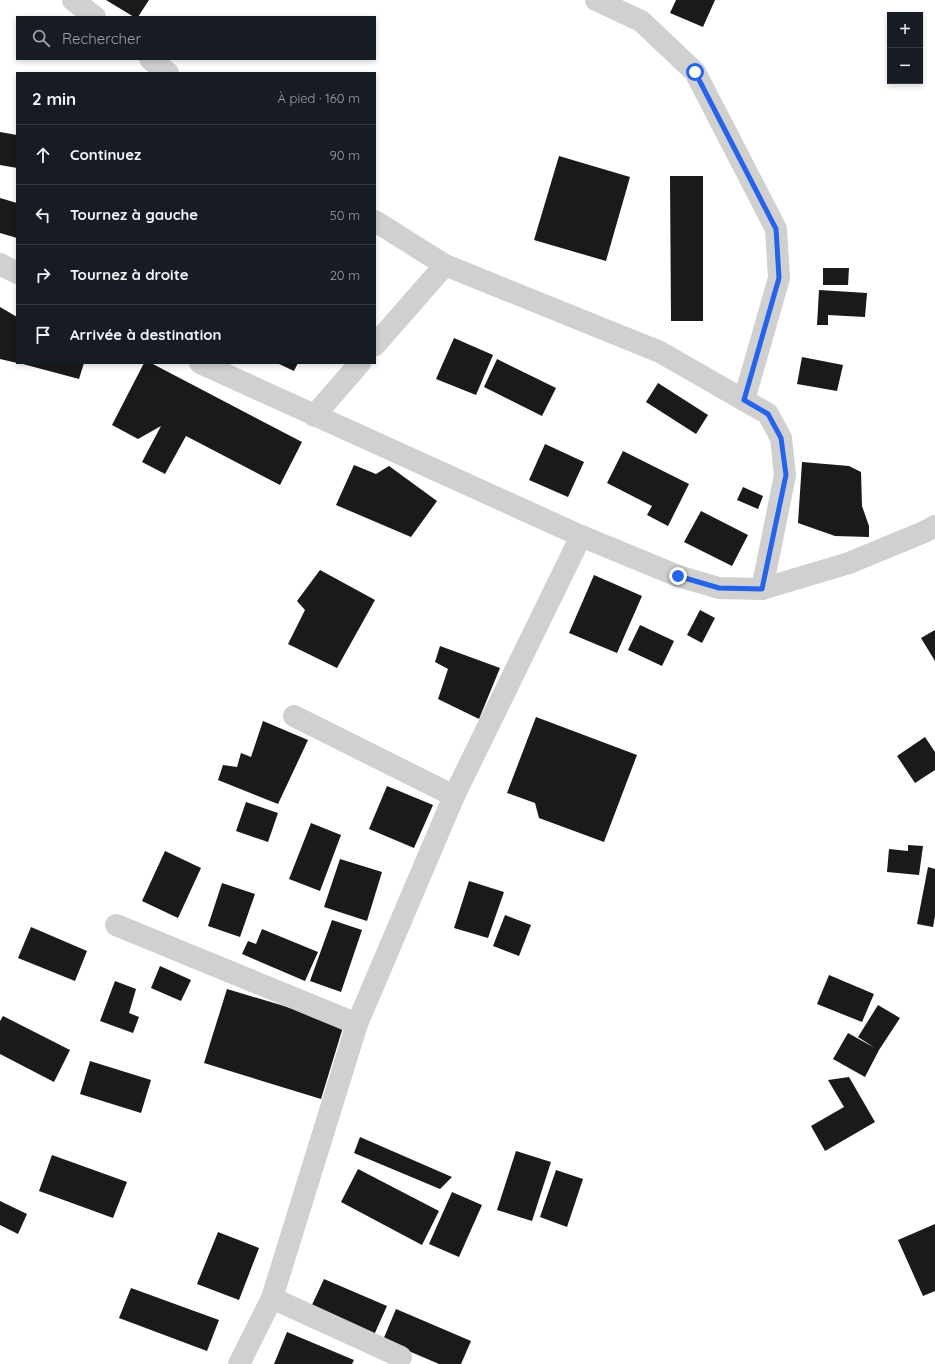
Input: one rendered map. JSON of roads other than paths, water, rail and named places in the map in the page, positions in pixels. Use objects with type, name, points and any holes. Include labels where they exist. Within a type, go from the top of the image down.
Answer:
[{"type":"street","points":[[73,0],[94,16]]},
{"type":"street","points":[[596,0],[641,21],[695,72],[776,229],[779,278],[744,400]]},
{"type":"street","points":[[151,60],[167,72]]},
{"type":"street","points":[[376,222],[446,265],[660,352],[768,414],[781,438],[786,475],[762,589]]},
{"type":"street","points":[[0,264],[16,272]]},
{"type":"street","points":[[376,344],[446,265]]},
{"type":"street","points":[[202,364],[581,536],[678,576],[719,588],[762,589],[848,563],[924,532],[935,526]]},
{"type":"street","points":[[314,416],[359,364]]},
{"type":"street","points":[[239,1364],[272,1298],[356,1024],[454,796],[581,536]]},
{"type":"street","points":[[294,716],[454,796]]},
{"type":"street","points":[[116,925],[356,1024]]},
{"type":"street","points":[[272,1298],[401,1357]]}]
